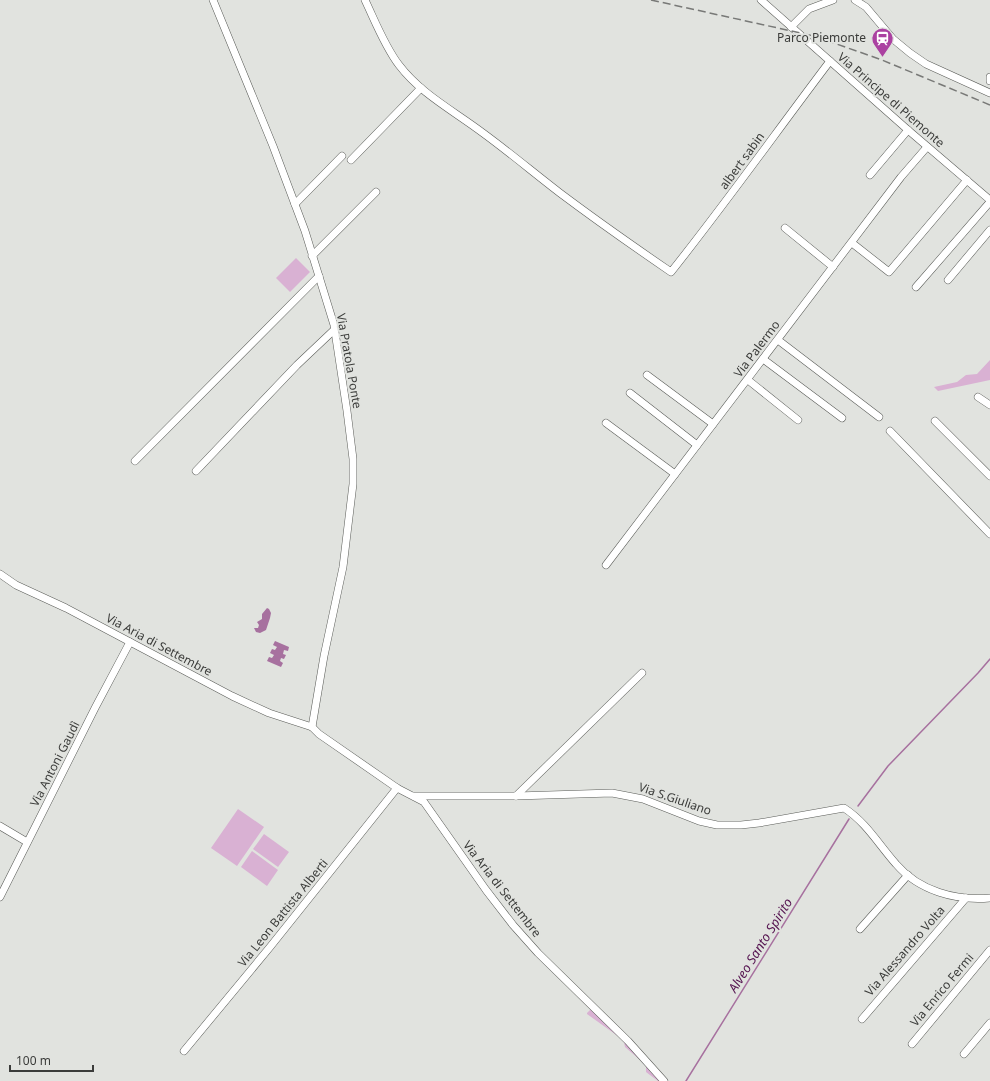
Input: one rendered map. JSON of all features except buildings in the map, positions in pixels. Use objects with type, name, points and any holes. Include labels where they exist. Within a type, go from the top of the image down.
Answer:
[{"type":"street","name":"Via Pratola Ponte","points":[[213,0],[295,204],[319,276],[334,330],[348,410],[353,459],[352,484],[343,566],[324,656],[312,727]]},
{"type":"street","points":[[351,160],[421,88],[399,65],[392,55],[365,0]]},
{"type":"street","name":"Via Principe di Piemonte","points":[[761,0],[990,201]]},
{"type":"street","points":[[791,27],[809,8],[833,0]]},
{"type":"street","points":[[855,0],[866,7],[893,38],[910,53],[926,64],[988,92],[990,85]]},
{"type":"street","name":"albert sabin","points":[[421,88],[482,132],[560,193],[671,272],[711,222],[830,61]]},
{"type":"street","points":[[870,175],[908,130]]},
{"type":"street","name":"Via Palermo","points":[[606,565],[901,177],[927,147]]},
{"type":"street","points":[[295,204],[342,156]]},
{"type":"street","points":[[852,243],[890,272],[967,180]]},
{"type":"street","points":[[312,256],[376,192]]},
{"type":"street","points":[[916,287],[990,201]]},
{"type":"street","points":[[785,228],[834,267]]},
{"type":"street","points":[[948,280],[990,230]]},
{"type":"street","points":[[135,461],[319,276]]},
{"type":"street","points":[[196,471],[296,365],[334,330]]},
{"type":"street","points":[[778,340],[879,417]]},
{"type":"street","points":[[764,359],[842,418]]},
{"type":"street","points":[[647,375],[713,424]]},
{"type":"street","points":[[748,380],[798,420]]},
{"type":"street","points":[[630,393],[697,445]]},
{"type":"street","points":[[978,397],[990,405]]},
{"type":"street","points":[[935,421],[990,476]]},
{"type":"street","points":[[606,423],[675,474]]},
{"type":"street","points":[[890,431],[990,534]]},
{"type":"street","name":"Via Aria di Settembre","points":[[0,574],[16,586],[66,608],[187,673],[269,713],[312,727],[397,788],[424,802],[486,890],[513,925],[538,953],[628,1041],[664,1081]]},
{"type":"street","name":"Via Antoni Gaudì","points":[[0,897],[130,642]]},
{"type":"street","points":[[516,796],[642,672]]},
{"type":"street","name":"Via Leon Battista Alberti","points":[[184,1051],[270,947],[397,788]]},
{"type":"street","name":"Via S.Giuliano","points":[[414,796],[516,796],[612,793],[643,799],[699,821],[717,825],[759,823],[844,808],[863,823],[897,866],[926,887],[938,893],[955,897],[990,898]]},
{"type":"street","points":[[0,826],[27,842]]},
{"type":"street","points":[[860,929],[908,875]]},
{"type":"street","name":"Via Alessandro Volta","points":[[862,1019],[966,898]]},
{"type":"street","name":"Via Enrico Fermi","points":[[912,1044],[990,950]]},
{"type":"street","points":[[964,1054],[990,1024]]},
{"type":"shaded area","points":[[296,258],[310,272],[290,292],[276,278]]},
{"type":"shaded area","points":[[990,360],[990,380],[938,391],[934,387],[957,382],[966,375],[977,374]]},
{"type":"shaded area","points":[[267,608],[271,613],[266,630],[260,633],[256,632],[254,628],[258,628],[259,625],[257,622],[262,619],[262,614]]},
{"type":"shaded area","points":[[275,641],[289,647],[288,651],[284,650],[283,654],[286,655],[284,659],[281,658],[280,661],[283,663],[281,667],[267,661],[269,657],[272,658],[274,655],[270,653],[272,649],[275,650],[277,647],[273,645]]},
{"type":"shaded area","points":[[238,809],[264,827],[237,866],[211,848]]},
{"type":"shaded area","points":[[264,834],[289,852],[278,867],[253,849]]},
{"type":"shaded area","points":[[252,851],[278,870],[267,886],[241,867]]},
{"type":"shaded area","points":[[591,1009],[596,1011],[626,1041],[661,1081],[658,1081],[646,1072],[646,1065],[625,1047],[622,1039],[587,1014]]},
{"type":"waterway","name":"Alveo Santo Spirito","points":[[858,806],[888,766],[990,659]]},
{"type":"waterway","name":"Alveo Santo Spirito","points":[[686,1081],[849,819]]},
{"type":"railway","points":[[651,0],[814,36],[882,60],[990,105]]},
{"type":"place","name":"Parco Piemonte","points":[[882,58]]}]
